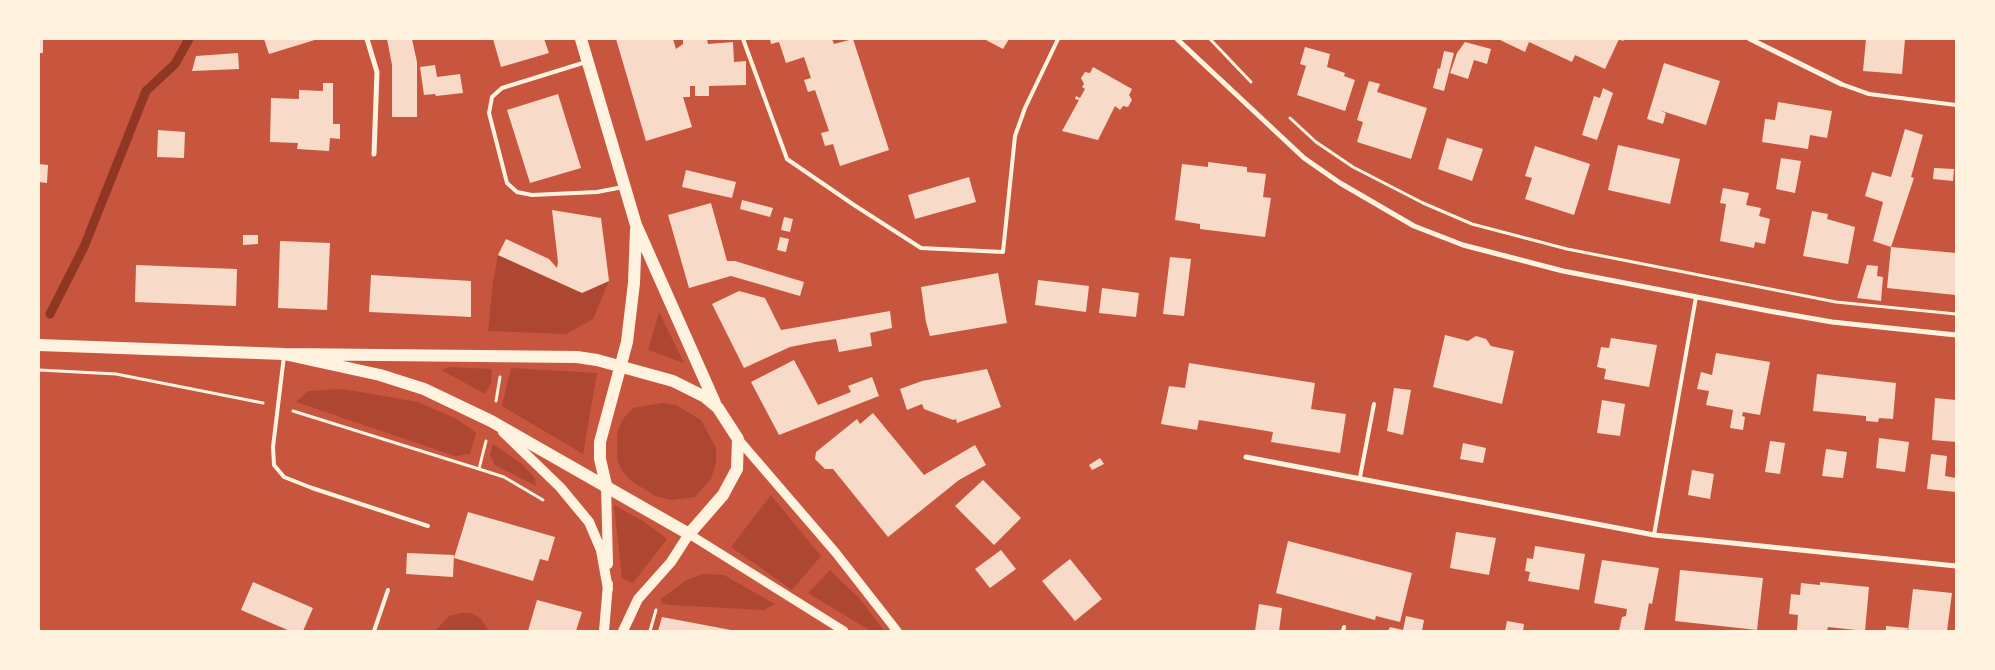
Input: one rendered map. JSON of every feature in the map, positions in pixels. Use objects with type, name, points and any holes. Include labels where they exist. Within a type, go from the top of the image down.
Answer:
[{"type":"main road","points":[[581,39],[636,225],[718,408],[738,439],[737,469],[731,483],[689,534],[671,562],[638,599],[623,631]]},
{"type":"main road","points":[[604,631],[608,589],[606,485],[600,459],[600,442],[622,367],[634,283],[636,225]]},
{"type":"main road","points":[[39,345],[284,354],[577,358],[622,367],[691,389],[718,408]]},
{"type":"main road","points":[[284,354],[380,375],[424,389],[491,421],[689,534]]},
{"type":"main road","points":[[491,421],[578,506],[588,522],[600,550],[608,589]]},
{"type":"street","points":[[367,39],[377,72],[374,154]]},
{"type":"street","points":[[1177,39],[1304,158],[1340,183],[1414,226],[1463,245],[1563,271],[1832,322],[1956,335]]},
{"type":"street","points":[[1750,39],[1841,84]]},
{"type":"street","points":[[738,439],[836,553],[897,631]]},
{"type":"street","points":[[1246,457],[1360,477],[1654,535],[1956,566]]},
{"type":"street","points":[[689,534],[844,631]]},
{"type":"lane","points":[[743,39],[788,159],[854,205],[922,248],[1003,252],[1015,136],[1025,108],[1058,39]]},
{"type":"lane","points":[[588,61],[502,88],[492,97],[489,113],[507,183],[517,192],[532,195],[597,192],[626,186]]},
{"type":"lane","points":[[1841,84],[1870,94],[1956,104]]},
{"type":"lane","points":[[1654,535],[1696,297]]},
{"type":"lane","points":[[284,354],[273,448],[274,465],[284,477],[428,526]]},
{"type":"lane","points":[[1360,477],[1374,404]]},
{"type":"lane","points":[[374,631],[388,590]]},
{"type":"path","points":[[1210,39],[1254,85]]},
{"type":"path","points":[[1288,117],[1316,142],[1354,167],[1423,204],[1472,224],[1567,249],[1836,302],[1956,314]]},
{"type":"path","points":[[650,631],[656,610]]},
{"type":"shaded area","points":[[498,255],[582,293],[609,281],[593,319],[566,334],[488,331]]},
{"type":"shaded area","points":[[659,312],[684,363],[648,350]]},
{"type":"shaded area","points":[[450,367],[492,369],[491,383],[485,394],[441,370]]},
{"type":"shaded area","points":[[511,368],[597,373],[583,454],[502,406]]},
{"type":"shaded area","points":[[343,389],[418,402],[457,419],[476,433],[470,454],[455,456],[296,402],[308,391]]},
{"type":"shaded area","points":[[662,403],[676,405],[701,420],[716,448],[716,463],[711,479],[695,497],[672,500],[655,496],[630,480],[622,471],[617,459],[617,433],[623,419],[633,408]]},
{"type":"shaded area","points":[[493,444],[522,464],[534,477],[536,486],[495,465],[490,455]]},
{"type":"shaded area","points":[[771,495],[821,556],[792,590],[731,547]]},
{"type":"shaded area","points":[[614,505],[643,521],[667,539],[633,583],[622,578]]},
{"type":"shaded area","points":[[830,570],[860,599],[884,631],[871,631],[808,593]]},
{"type":"shaded area","points":[[702,574],[724,575],[775,604],[764,610],[661,603],[661,599],[685,581]]},
{"type":"shaded area","points":[[471,613],[480,618],[489,631],[435,631],[449,616]]},
{"type":"building","points":[[39,39],[43,39],[43,53],[39,53]]},
{"type":"building","points":[[264,39],[318,39],[269,54]]},
{"type":"building","points":[[387,39],[412,39],[417,62],[417,117],[392,117],[392,65]]},
{"type":"building","points":[[493,39],[544,39],[549,53],[501,67]]},
{"type":"building","points":[[616,39],[673,39],[676,49],[683,44],[683,39],[707,39],[708,44],[733,42],[734,62],[746,61],[746,85],[709,86],[709,96],[695,96],[695,86],[690,86],[690,97],[683,97],[692,127],[646,141]]},
{"type":"building","points":[[770,39],[832,39],[834,44],[853,39],[889,150],[840,166],[833,144],[825,146],[821,133],[829,131],[815,90],[808,92],[804,80],[811,78],[804,57],[786,63],[779,42],[771,44]]},
{"type":"building","points":[[984,39],[1009,39],[1003,49]]},
{"type":"building","points":[[1498,39],[1619,39],[1605,69],[1575,55],[1572,62],[1529,42],[1525,52]]},
{"type":"building","points":[[1866,39],[1905,39],[1902,74],[1863,71]]},
{"type":"building","points":[[1465,42],[1491,49],[1487,64],[1474,60],[1468,79],[1450,73],[1457,53]]},
{"type":"building","points":[[1305,47],[1330,54],[1327,67],[1345,73],[1344,76],[1355,80],[1345,111],[1297,95],[1306,66],[1300,64]]},
{"type":"building","points":[[1444,51],[1454,53],[1444,91],[1433,88]]},
{"type":"building","points":[[238,53],[239,69],[192,71],[196,56]]},
{"type":"building","points":[[1664,63],[1720,81],[1706,125],[1659,110],[1666,113],[1663,124],[1647,119]]},
{"type":"building","points":[[435,65],[437,77],[460,74],[463,93],[436,96],[435,94],[424,95],[420,67]]},
{"type":"building","points":[[1093,67],[1132,89],[1129,95],[1132,100],[1128,107],[1123,106],[1120,110],[1115,106],[1098,140],[1062,131],[1079,100],[1075,99],[1076,96],[1080,98],[1085,89],[1082,87],[1084,84],[1081,78],[1085,72],[1090,73]]},
{"type":"building","points":[[1369,81],[1380,84],[1377,92],[1427,108],[1411,159],[1357,142],[1363,122],[1357,120]]},
{"type":"building","points":[[323,83],[333,83],[333,124],[340,124],[340,139],[330,138],[329,151],[297,149],[298,143],[270,142],[271,98],[299,99],[299,90],[323,91]]},
{"type":"building","points":[[1603,88],[1613,93],[1597,140],[1582,135],[1594,96],[1600,98]]},
{"type":"building","points":[[558,94],[581,168],[530,183],[507,110]]},
{"type":"building","points":[[1778,102],[1832,111],[1827,138],[1810,135],[1808,149],[1762,142],[1765,119],[1775,120]]},
{"type":"building","points":[[1905,129],[1923,135],[1911,177],[1914,178],[1891,247],[1873,241],[1883,202],[1865,196],[1872,172],[1891,177]]},
{"type":"building","points":[[158,130],[185,132],[184,158],[157,157]]},
{"type":"building","points":[[1447,138],[1483,149],[1472,181],[1438,169]]},
{"type":"building","points":[[1618,145],[1680,159],[1670,204],[1608,190]]},
{"type":"building","points":[[1535,146],[1590,164],[1574,215],[1525,199],[1532,178],[1525,176]]},
{"type":"building","points":[[1781,158],[1801,161],[1795,193],[1776,189]]},
{"type":"building","points":[[1208,162],[1247,167],[1247,172],[1266,174],[1263,197],[1271,198],[1265,237],[1200,229],[1200,224],[1175,220],[1182,164],[1208,167]]},
{"type":"building","points":[[39,164],[48,165],[47,183],[39,182]]},
{"type":"building","points":[[1934,168],[1954,169],[1953,181],[1933,179]]},
{"type":"building","points":[[686,170],[736,182],[732,198],[682,187]]},
{"type":"building","points":[[969,177],[976,202],[915,219],[908,195]]},
{"type":"building","points":[[1723,188],[1749,193],[1746,205],[1761,208],[1759,216],[1770,219],[1765,244],[1755,242],[1754,248],[1720,241],[1726,204],[1720,203]]},
{"type":"building","points":[[742,200],[773,208],[770,217],[740,209]]},
{"type":"building","points":[[711,203],[727,261],[735,261],[804,282],[800,296],[731,276],[689,288],[668,215]]},
{"type":"building","points":[[552,210],[601,218],[609,281],[582,293],[498,255],[506,239],[549,259],[557,268],[558,262]]},
{"type":"building","points":[[1812,211],[1828,214],[1827,219],[1855,227],[1848,264],[1803,256]]},
{"type":"building","points":[[784,217],[793,219],[790,232],[781,230]]},
{"type":"building","points":[[243,235],[258,235],[258,244],[243,245]]},
{"type":"building","points":[[780,237],[789,239],[786,252],[777,250]]},
{"type":"building","points":[[280,241],[330,243],[327,310],[278,308]]},
{"type":"building","points":[[1891,247],[1956,253],[1956,295],[1887,288]]},
{"type":"building","points":[[1170,257],[1191,259],[1184,316],[1163,314]]},
{"type":"building","points":[[136,265],[237,269],[236,306],[135,302]]},
{"type":"building","points":[[1867,265],[1878,266],[1877,276],[1883,277],[1881,301],[1857,298]]},
{"type":"building","points":[[998,273],[1007,323],[930,336],[921,287]]},
{"type":"building","points":[[371,275],[471,281],[471,317],[369,312]]},
{"type":"building","points":[[1038,280],[1089,286],[1086,312],[1035,305]]},
{"type":"building","points":[[1102,288],[1139,293],[1136,317],[1099,313]]},
{"type":"building","points":[[739,291],[765,298],[781,330],[890,311],[892,328],[870,333],[872,346],[839,352],[836,339],[815,342],[790,347],[744,368],[712,304]]},
{"type":"building","points":[[1445,335],[1468,341],[1476,336],[1486,339],[1491,346],[1514,351],[1502,404],[1433,387]]},
{"type":"building","points":[[1611,338],[1657,345],[1649,387],[1604,379],[1606,369],[1597,367],[1601,347],[1609,348]]},
{"type":"building","points":[[1716,353],[1770,362],[1760,415],[1743,412],[1742,416],[1745,417],[1743,430],[1730,428],[1733,410],[1706,405],[1709,391],[1697,389],[1701,372],[1712,375]]},
{"type":"building","points":[[794,360],[818,405],[851,392],[848,386],[872,377],[879,396],[779,435],[751,382]]},
{"type":"building","points":[[1189,363],[1315,383],[1311,409],[1346,414],[1340,453],[1271,442],[1273,432],[1199,420],[1197,430],[1161,424],[1169,386],[1185,388]]},
{"type":"building","points":[[987,369],[1001,407],[957,423],[956,419],[953,420],[924,409],[922,404],[907,410],[900,389],[922,381]]},
{"type":"building","points":[[1817,374],[1896,383],[1893,419],[1879,418],[1878,422],[1866,421],[1866,416],[1813,411]]},
{"type":"building","points":[[1394,388],[1411,390],[1403,435],[1387,431]]},
{"type":"building","points":[[1935,398],[1956,400],[1956,442],[1932,440]]},
{"type":"building","points":[[1602,400],[1625,404],[1620,436],[1597,433]]},
{"type":"building","points":[[873,413],[924,475],[975,445],[986,465],[959,480],[888,537],[833,469],[825,469],[815,459],[816,452],[857,419],[860,424]]},
{"type":"building","points":[[1879,438],[1909,442],[1905,472],[1876,468]]},
{"type":"building","points":[[1770,441],[1785,443],[1780,474],[1765,472]]},
{"type":"building","points":[[1463,443],[1486,448],[1483,463],[1460,459]]},
{"type":"building","points":[[1826,449],[1847,452],[1843,478],[1822,476]]},
{"type":"building","points":[[1931,454],[1947,456],[1945,476],[1956,478],[1956,492],[1927,489]]},
{"type":"building","points":[[1100,458],[1104,464],[1092,470],[1089,465]]},
{"type":"building","points":[[1692,470],[1714,474],[1710,499],[1688,495]]},
{"type":"building","points":[[983,480],[1021,518],[994,545],[955,506]]},
{"type":"building","points":[[468,512],[555,537],[548,561],[540,559],[533,581],[454,558]]},
{"type":"building","points":[[1456,532],[1496,538],[1489,575],[1450,568]]},
{"type":"building","points":[[1288,541],[1412,573],[1400,622],[1376,616],[1375,620],[1276,593]]},
{"type":"building","points":[[1535,546],[1585,554],[1579,590],[1528,581],[1530,572],[1525,571],[1527,558],[1533,559]]},
{"type":"building","points":[[1001,550],[1016,569],[990,588],[975,569]]},
{"type":"building","points":[[407,553],[454,555],[453,577],[406,574]]},
{"type":"building","points":[[1070,559],[1102,599],[1075,621],[1042,581]]},
{"type":"building","points":[[1602,560],[1659,568],[1652,604],[1649,603],[1644,631],[1619,631],[1622,617],[1626,616],[1627,609],[1594,603]]},
{"type":"building","points":[[1680,570],[1763,578],[1757,630],[1675,621]]},
{"type":"building","points":[[253,582],[313,608],[303,631],[290,631],[241,610]]},
{"type":"building","points":[[1820,582],[1869,587],[1865,631],[1828,627],[1827,631],[1797,631],[1798,615],[1789,614],[1791,594],[1800,595],[1801,583],[1820,585]]},
{"type":"building","points":[[1913,589],[1952,593],[1947,631],[1908,631]]},
{"type":"building","points":[[537,600],[582,612],[576,631],[528,631]]},
{"type":"building","points":[[1259,604],[1282,608],[1279,631],[1255,631]]},
{"type":"building","points":[[1406,616],[1424,620],[1422,631],[1388,631],[1390,627],[1403,630]]},
{"type":"building","points":[[662,617],[731,630],[731,631],[658,631]]},
{"type":"building","points":[[1507,621],[1524,624],[1523,631],[1505,631]]},
{"type":"building","points":[[1886,626],[1908,628],[1907,631],[1886,631]]},
{"type":"waterway","points":[[50,314],[84,247],[146,91],[175,64],[189,39]]}]
